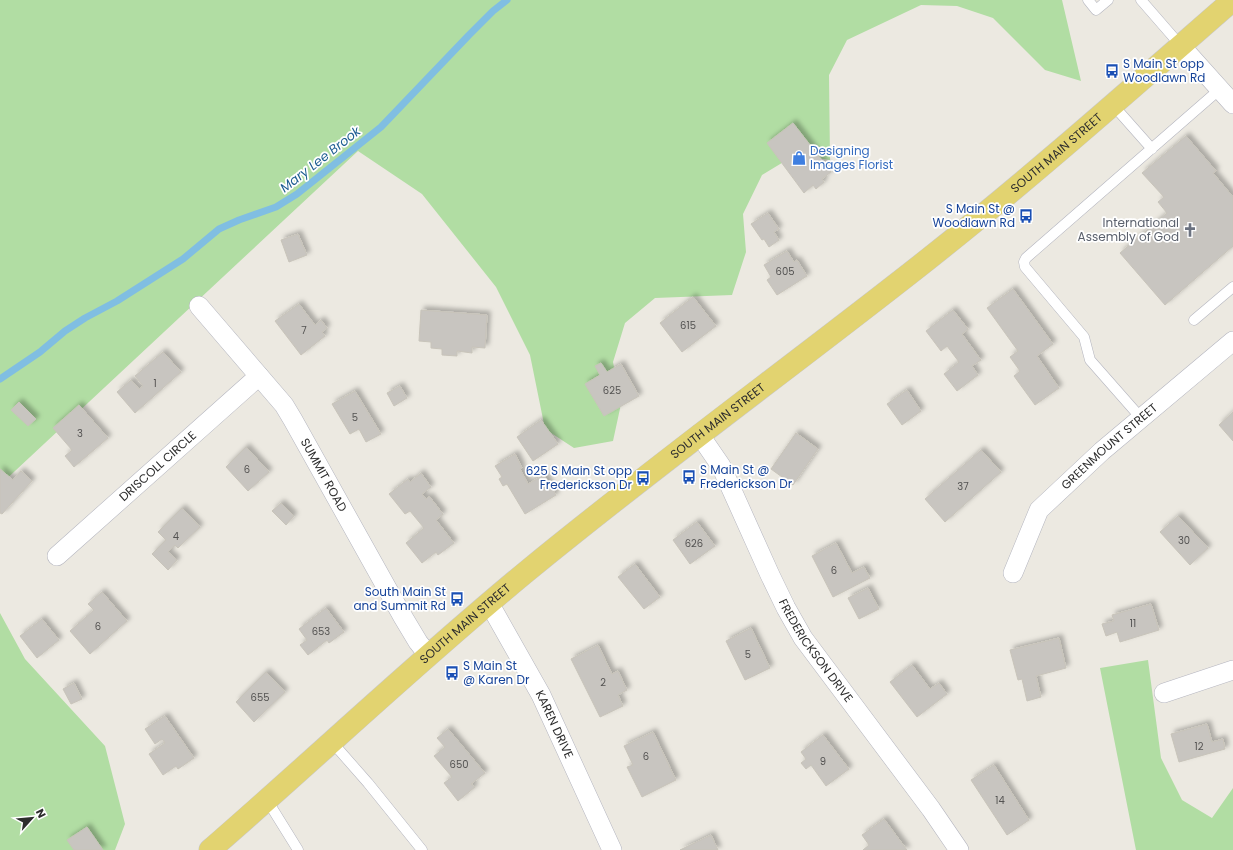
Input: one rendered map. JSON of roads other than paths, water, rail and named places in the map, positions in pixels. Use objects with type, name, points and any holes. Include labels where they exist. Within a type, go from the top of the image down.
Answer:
[{"type":"main road","name":"SOUTH MAIN STREET","points":[[210,850],[523,574],[612,502],[933,255],[1045,164],[1233,0]]},
{"type":"street","points":[[1181,46],[1233,104]]},
{"type":"street","name":"SUMMIT ROAD","points":[[199,306],[284,405],[403,617],[418,642],[429,656]]},
{"type":"street","name":"GREENMOUNT STREET","points":[[1013,573],[1039,510],[1102,451],[1233,340]]},
{"type":"street","name":"DRISCOLL CIRCLE","points":[[57,556],[259,376]]},
{"type":"street","name":"FREDERICKSON DRIVE","points":[[700,434],[721,466],[770,575],[803,638],[931,809],[959,850]]},
{"type":"street","name":"KAREN DRIVE","points":[[489,604],[541,695],[612,850]]},
{"type":"street","points":[[1164,693],[1233,670]]},
{"type":"lane","points":[[1088,0],[1096,10],[1108,0]]},
{"type":"lane","points":[[1141,0],[1181,46]]},
{"type":"lane","points":[[1141,418],[1090,360],[1084,337],[1026,267],[1024,262],[1026,258],[1220,89]]},
{"type":"lane","points":[[1113,105],[1152,149]]},
{"type":"lane","points":[[1194,320],[1233,287]]},
{"type":"lane","points":[[332,742],[368,783],[422,850]]},
{"type":"lane","points":[[267,800],[298,850]]},
{"type":"waterway","name":"Mary Lee Brook","points":[[0,379],[40,352],[65,331],[85,318],[117,301],[183,259],[219,229],[276,207],[297,194],[381,127],[469,35],[493,11],[507,0]]},
{"type":"place","name":"S Main St opp Woodlawn Rd","points":[[1112,71]]},
{"type":"place","name":"Designing Images Florist","points":[[799,158]]},
{"type":"place","name":"S Main St @ Woodlawn Rd","points":[[1026,216]]},
{"type":"place","name":"International Assembly of God","points":[[1190,230]]},
{"type":"place","name":"S Main St @ Frederickson Dr","points":[[689,477]]},
{"type":"place","name":"625 S Main St opp Frederickson Dr","points":[[643,478]]},
{"type":"place","name":"South Main St and Summit Rd","points":[[457,599]]},
{"type":"place","name":"S Main St @ Karen Dr","points":[[452,673]]}]
